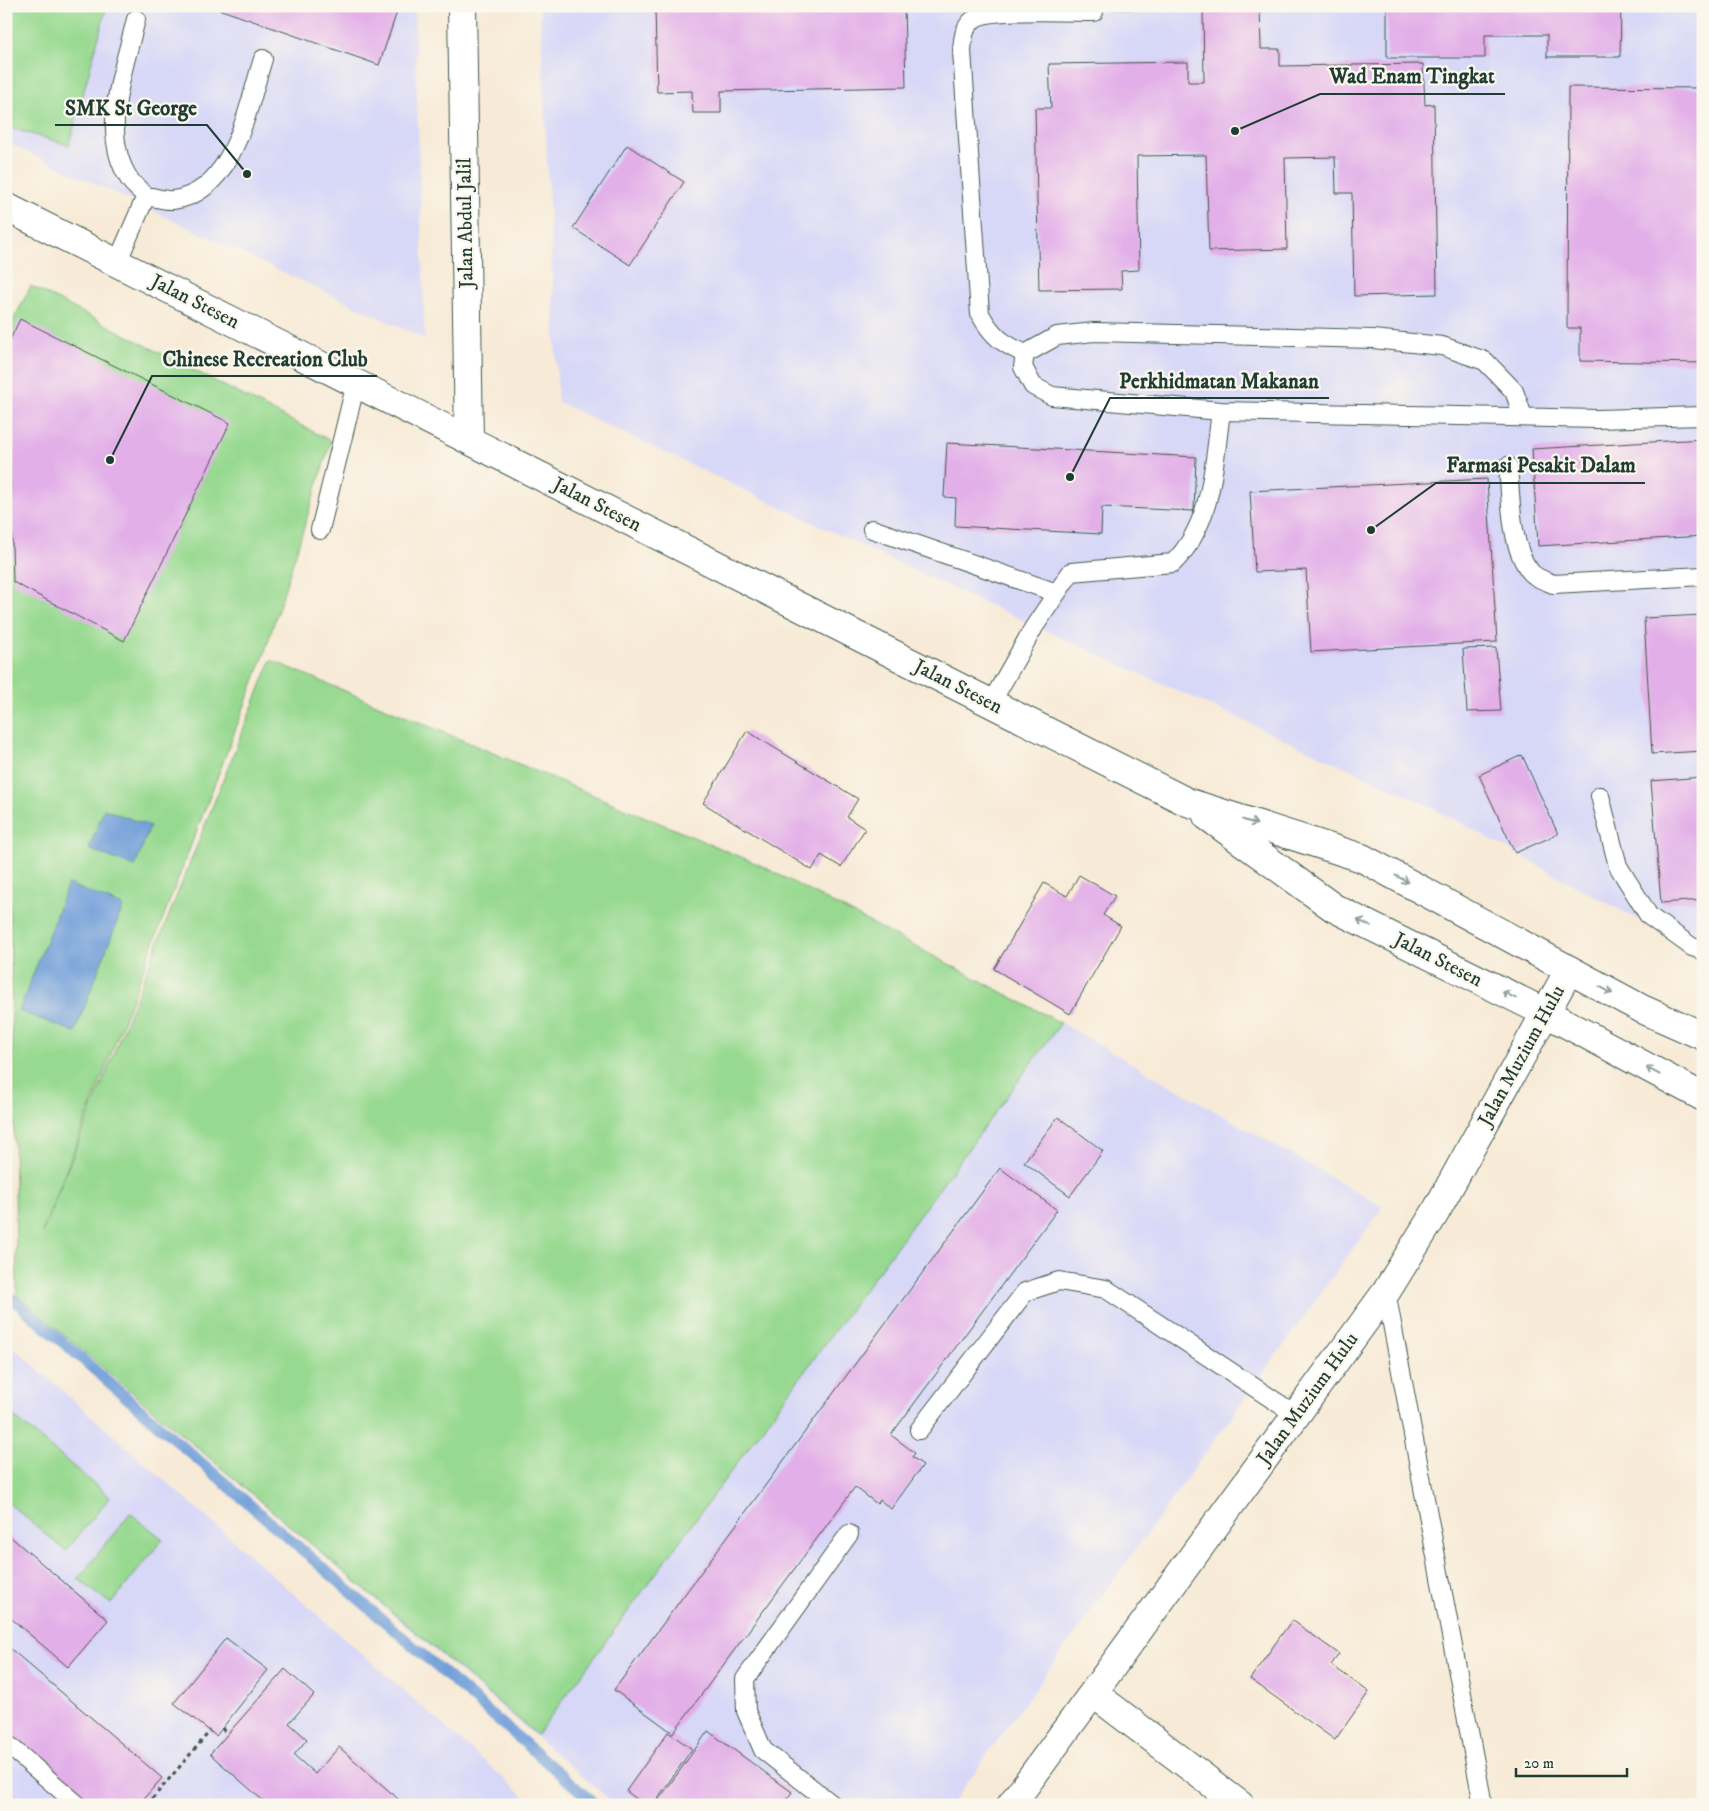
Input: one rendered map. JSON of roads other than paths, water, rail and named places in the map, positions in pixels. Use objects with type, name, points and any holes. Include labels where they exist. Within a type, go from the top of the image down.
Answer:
[{"type":"main road","name":"Jalan Abdul Jalil","points":[[462,6],[469,440]]},
{"type":"main road","name":"Jalan Stesen","points":[[6,207],[1187,802],[1334,908],[1546,1014],[1701,1096]]},
{"type":"main road","name":"Jalan Stesen","points":[[1187,802],[1362,858],[1642,1009],[1703,1036]]},
{"type":"main road","name":"Jalan Muzium Hulu","points":[[1011,1805],[1386,1292],[1435,1213],[1569,970]]},
{"type":"main road","points":[[1642,1009],[1703,1048]]},
{"type":"main road","points":[[1093,1693],[1240,1805]]},
{"type":"lane","points":[[1025,354],[1005,345],[990,332],[980,314],[962,52],[963,34],[973,19],[994,12],[1094,12]]},
{"type":"lane","points":[[136,18],[117,99],[116,141],[121,160],[130,180],[146,196],[172,200],[192,195],[213,179],[238,141],[263,58]]},
{"type":"lane","points":[[116,263],[146,196]]},
{"type":"lane","points":[[1025,354],[1057,336],[1094,332],[1373,339],[1442,346],[1485,361],[1514,391],[1523,416]]},
{"type":"lane","points":[[1025,354],[1023,367],[1034,386],[1052,396],[1221,411],[1597,419],[1703,416]]},
{"type":"lane","points":[[320,530],[356,383]]},
{"type":"lane","points":[[991,703],[1071,572],[1173,563],[1181,555],[1207,507],[1221,411]]},
{"type":"lane","points":[[1508,466],[1517,546],[1530,572],[1542,580],[1553,584],[1703,576]]},
{"type":"lane","points":[[872,529],[1057,593]]},
{"type":"lane","points":[[1600,796],[1618,866],[1649,916],[1692,947],[1703,950]]},
{"type":"lane","points":[[919,1430],[1025,1292],[1059,1281],[1106,1289],[1296,1416]]},
{"type":"lane","points":[[1386,1292],[1483,1805]]},
{"type":"lane","points":[[833,1805],[763,1750],[746,1711],[745,1679],[849,1534]]},
{"type":"lane","points":[[6,1743],[78,1805]]},
{"type":"water","points":[[104,809],[150,826],[135,867],[89,849]]},
{"type":"water","points":[[68,884],[123,906],[75,1032],[19,1011]]},
{"type":"waterway","points":[[6,1293],[596,1805]]},
{"type":"place","name":"Wad Enam Tingkat","points":[[1235,131]]},
{"type":"place","name":"SMK St George","points":[[247,174]]},
{"type":"place","name":"Chinese Recreation Club","points":[[110,460]]},
{"type":"place","name":"Perkhidmatan Makanan","points":[[1070,477]]},
{"type":"place","name":"Farmasi Pesakit Dalam","points":[[1371,530]]}]
